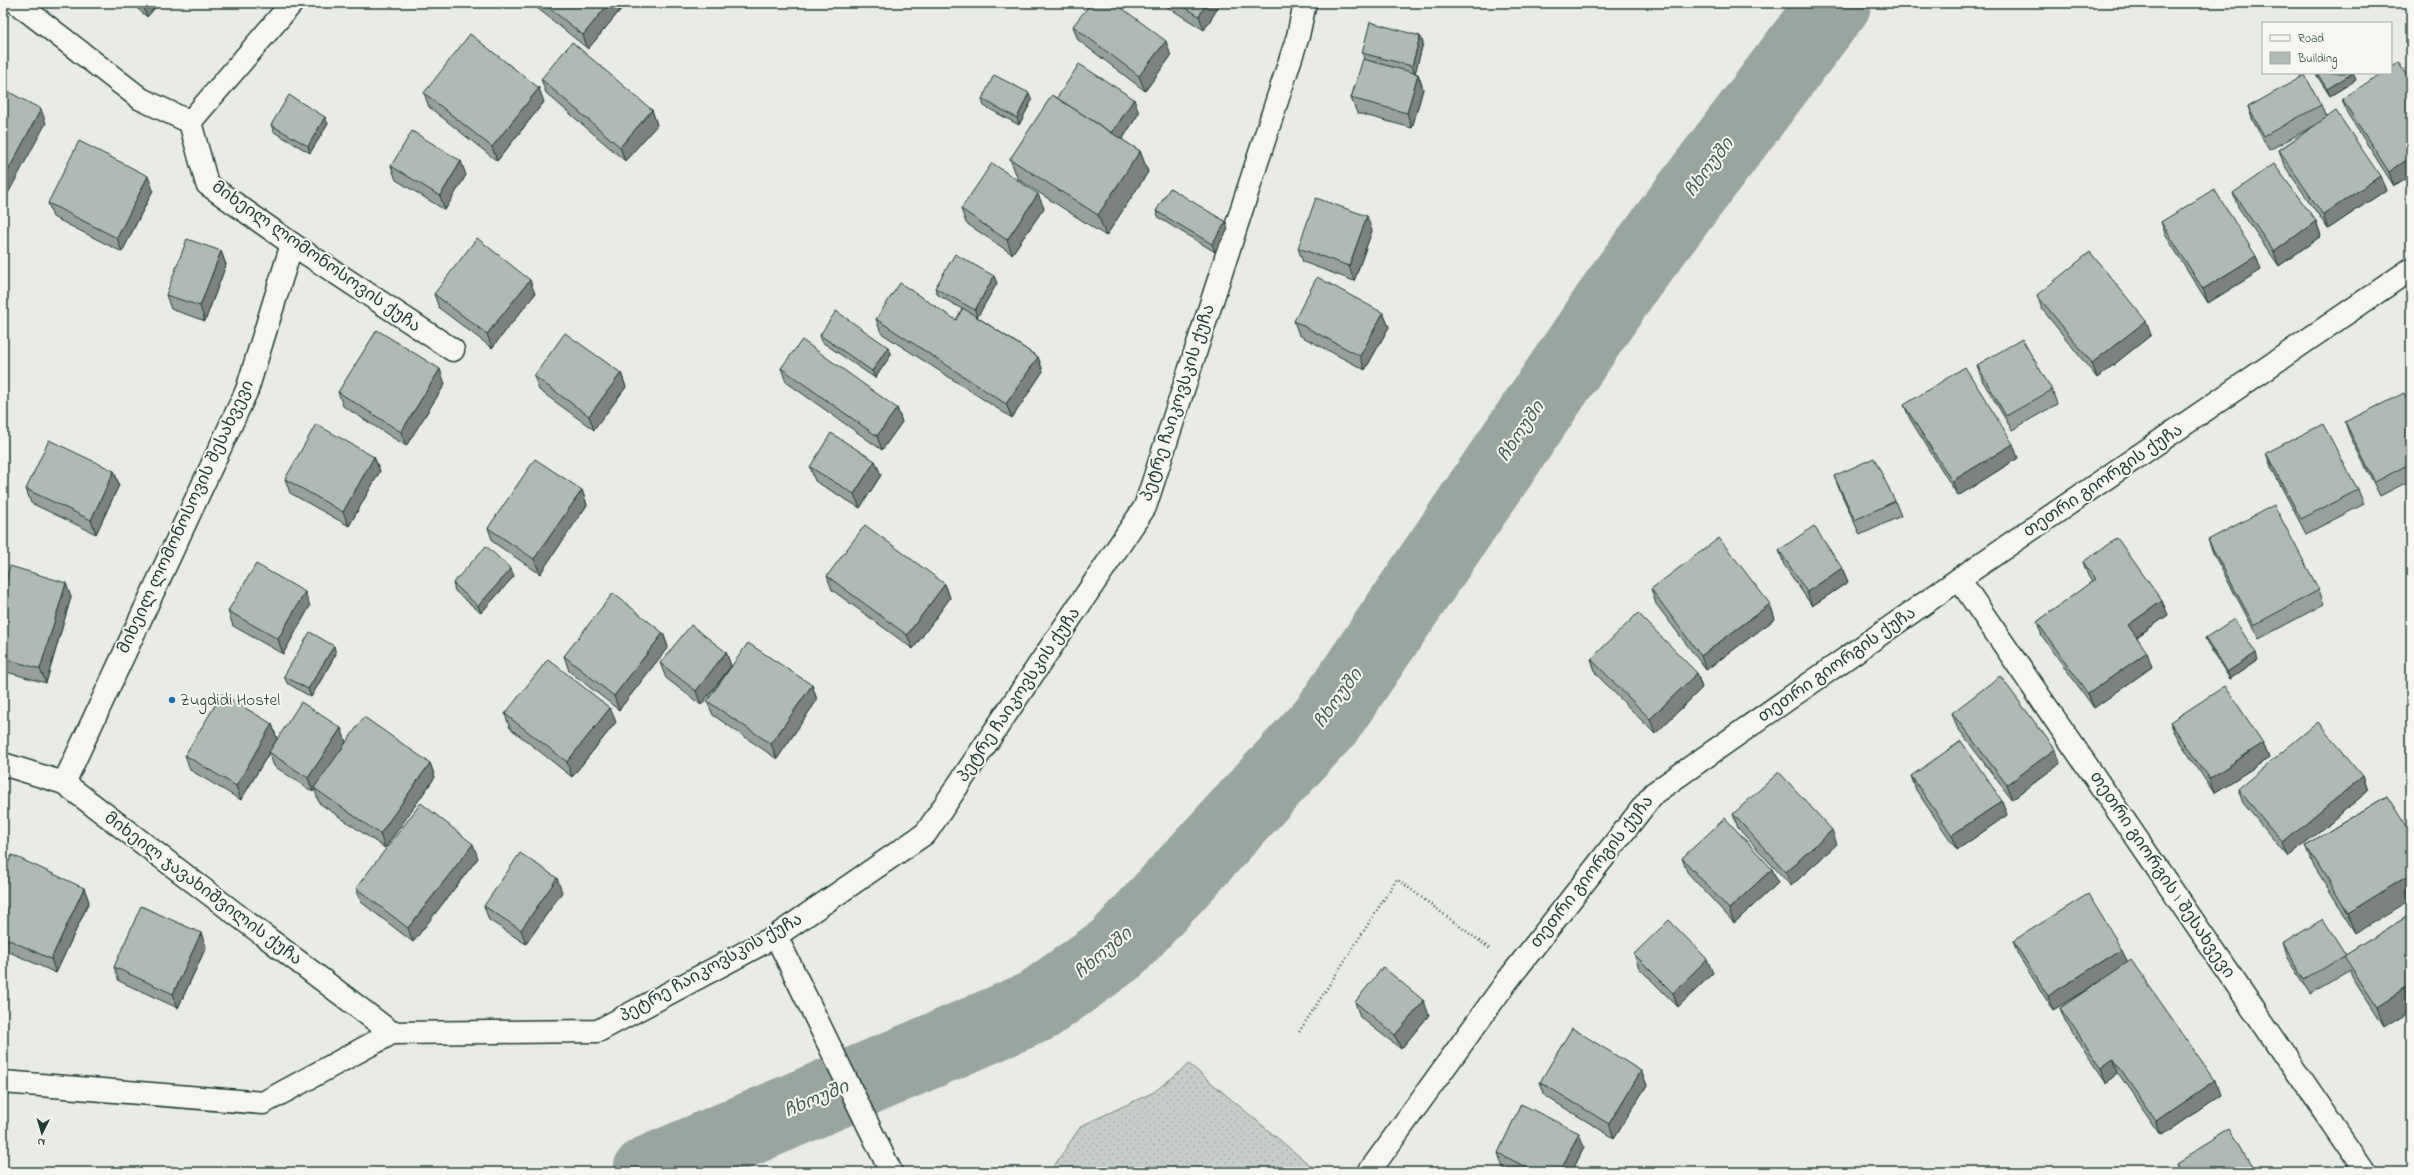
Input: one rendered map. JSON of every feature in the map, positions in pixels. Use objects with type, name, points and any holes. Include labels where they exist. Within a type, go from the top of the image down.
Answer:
[{"type":"street","points":[[17,3],[142,99],[190,122],[292,3]]},
{"type":"street","name":"პეტრე ჩაიკოვსკის ქუჩა","points":[[392,1033],[598,1031],[776,936],[926,833],[1145,507],[1295,44],[1305,3]]},
{"type":"street","name":"მიხეილ ლომონოსოვის ქუჩა","points":[[190,122],[207,184],[292,244],[453,350]]},
{"type":"street","name":"მიხეილ ლომონოსოვის შესახვევი","points":[[64,783],[246,390],[292,244]]},
{"type":"street","name":"თეთრი გიორგის ქუჩა","points":[[1369,1172],[1516,968],[1654,793],[1959,578],[2411,269]]},
{"type":"street","name":"თეთრი გიორგის I შესახვევი","points":[[1959,578],[2365,1172]]},
{"type":"street","name":"მიხეილ ჯავახიშვილის ქუჩა","points":[[3,764],[64,783],[392,1033]]},
{"type":"street","points":[[776,936],[891,1172]]},
{"type":"street","points":[[3,1082],[263,1103],[392,1033]]},
{"type":"path","points":[[1299,1032],[1398,879],[1516,968]]},
{"type":"shaded area","points":[[1189,1064],[1318,1172],[1050,1172],[1081,1126],[1154,1092]]},
{"type":"building","points":[[543,3],[609,3],[583,35]]},
{"type":"building","points":[[1091,3],[1115,3],[1166,41],[1139,76],[1073,26]]},
{"type":"building","points":[[1178,3],[1207,3],[1199,16]]},
{"type":"building","points":[[1370,22],[1420,36],[1412,66],[1362,53]]},
{"type":"building","points":[[470,34],[539,88],[492,147],[424,93]]},
{"type":"building","points":[[572,42],[652,110],[620,147],[541,79]]},
{"type":"building","points":[[1363,59],[1418,74],[1407,113],[1351,98]]},
{"type":"building","points":[[2398,62],[2411,82],[2411,157],[2389,172],[2342,99],[2380,74],[2392,74],[2392,66]]},
{"type":"building","points":[[1079,64],[1134,99],[1112,133],[1057,98]]},
{"type":"building","points":[[2318,74],[2351,74],[2327,89]]},
{"type":"building","points":[[994,75],[1029,93],[1017,118],[982,99]]},
{"type":"building","points":[[2305,75],[2321,105],[2264,136],[2248,107]]},
{"type":"building","points":[[3,89],[41,109],[3,180]]},
{"type":"building","points":[[289,95],[325,117],[308,146],[271,125]]},
{"type":"building","points":[[1052,95],[1140,151],[1098,215],[1010,159]]},
{"type":"building","points":[[2336,111],[2380,176],[2323,215],[2279,150]]},
{"type":"building","points":[[412,131],[461,161],[440,196],[391,166]]},
{"type":"building","points":[[79,141],[148,176],[117,238],[48,203]]},
{"type":"building","points":[[992,163],[1038,194],[1007,240],[961,209]]},
{"type":"building","points":[[2274,164],[2316,221],[2274,252],[2233,193]]},
{"type":"building","points":[[1170,188],[1226,222],[1212,244],[1156,211]]},
{"type":"building","points":[[2214,189],[2256,256],[2203,289],[2161,222]]},
{"type":"building","points":[[1316,198],[1367,216],[1349,266],[1298,248]]},
{"type":"building","points":[[477,238],[530,280],[487,334],[434,294]]},
{"type":"building","points":[[187,239],[221,251],[200,306],[166,295]]},
{"type":"building","points":[[2090,252],[2146,321],[2092,363],[2037,295]]},
{"type":"building","points":[[955,254],[994,276],[975,310],[935,288]]},
{"type":"building","points":[[1317,277],[1383,313],[1360,356],[1294,321]]},
{"type":"building","points":[[900,283],[956,320],[963,308],[1038,357],[1006,404],[876,319]]},
{"type":"building","points":[[836,311],[888,347],[872,371],[820,335]]},
{"type":"building","points":[[377,330],[440,369],[401,432],[338,392]]},
{"type":"building","points":[[565,333],[621,373],[589,416],[534,376]]},
{"type":"building","points":[[2022,339],[2052,390],[2006,416],[1977,365]]},
{"type":"building","points":[[802,340],[897,408],[877,436],[781,368]]},
{"type":"building","points":[[1965,367],[2013,444],[1952,481],[1904,405]]},
{"type":"building","points":[[2404,393],[2411,407],[2411,463],[2375,482],[2345,422]]},
{"type":"building","points":[[316,424],[374,457],[343,512],[285,479]]},
{"type":"building","points":[[2323,424],[2358,490],[2301,519],[2266,453]]},
{"type":"building","points":[[831,433],[875,461],[854,494],[810,467]]},
{"type":"building","points":[[49,440],[114,471],[91,520],[26,489]]},
{"type":"building","points":[[1874,458],[1895,501],[1855,520],[1834,476]]},
{"type":"building","points":[[535,459],[582,490],[534,559],[488,528]]},
{"type":"building","points":[[2274,505],[2319,590],[2254,625],[2208,540]]},
{"type":"building","points":[[865,525],[945,584],[907,635],[827,576]]},
{"type":"building","points":[[1814,526],[1842,568],[1807,592],[1779,550]]},
{"type":"building","points":[[1719,538],[1770,604],[1701,656],[1651,589]]},
{"type":"building","points":[[2117,538],[2162,601],[2128,625],[2147,652],[2088,694],[2037,622],[2095,579],[2083,562]]},
{"type":"building","points":[[486,546],[511,569],[478,606],[453,583]]},
{"type":"building","points":[[256,564],[305,592],[278,639],[228,611]]},
{"type":"building","points":[[10,566],[66,583],[40,669],[3,658],[3,590]]},
{"type":"building","points":[[613,593],[663,633],[614,696],[564,656]]},
{"type":"building","points":[[1638,613],[1697,673],[1650,719],[1591,659]]},
{"type":"building","points":[[2234,619],[2256,653],[2227,672],[2205,638]]},
{"type":"building","points":[[691,625],[726,652],[696,691],[660,663]]},
{"type":"building","points":[[310,632],[334,646],[308,689],[284,676]]},
{"type":"building","points":[[748,643],[812,685],[771,744],[707,701]]},
{"type":"building","points":[[548,659],[610,708],[567,762],[505,714]]},
{"type":"building","points":[[2000,676],[2055,749],[2007,785],[1952,713]]},
{"type":"building","points":[[2225,686],[2263,743],[2209,779],[2170,722]]},
{"type":"building","points":[[222,694],[272,724],[236,786],[185,755]]},
{"type":"building","points":[[301,702],[341,728],[308,778],[269,752]]},
{"type":"building","points":[[364,717],[430,763],[380,834],[314,788]]},
{"type":"building","points":[[2318,722],[2363,776],[2283,843],[2238,789]]},
{"type":"building","points":[[1961,741],[2002,801],[1952,835],[1911,776]]},
{"type":"building","points":[[1779,772],[1832,830],[1786,872],[1733,814]]},
{"type":"building","points":[[2387,796],[2411,834],[2411,874],[2348,913],[2306,845]]},
{"type":"building","points":[[421,803],[473,844],[408,928],[356,888]]},
{"type":"building","points":[[1725,818],[1772,869],[1729,909],[1682,858]]},
{"type":"building","points":[[520,853],[557,878],[521,930],[484,906]]},
{"type":"building","points":[[12,855],[84,888],[51,959],[3,937],[3,874]]},
{"type":"building","points":[[2088,894],[2122,949],[2048,996],[2013,941]]},
{"type":"building","points":[[141,906],[201,933],[173,994],[114,967]]},
{"type":"building","points":[[2411,914],[2411,985],[2377,1007],[2344,956]]},
{"type":"building","points":[[2323,919],[2346,955],[2304,980],[2282,944]]},
{"type":"building","points":[[1669,920],[1707,959],[1673,993],[1634,954]]},
{"type":"building","points":[[2131,960],[2215,1080],[2156,1121],[2113,1059],[2101,1068],[2060,1008]]},
{"type":"building","points":[[1383,967],[1424,1001],[1395,1035],[1355,1002]]},
{"type":"building","points":[[1572,1028],[1641,1071],[1609,1124],[1540,1082]]},
{"type":"building","points":[[1521,1104],[1579,1133],[1560,1172],[1536,1172],[1498,1153]]},
{"type":"building","points":[[2230,1131],[2255,1172],[2184,1172],[2178,1163]]},
{"type":"waterway","name":"ჩხოუში","points":[[649,1172],[1037,1006],[1118,948],[1327,720],[1625,281],[1835,3]]},
{"type":"place","name":"Zugdidi Hostel","points":[[172,700]]}]
